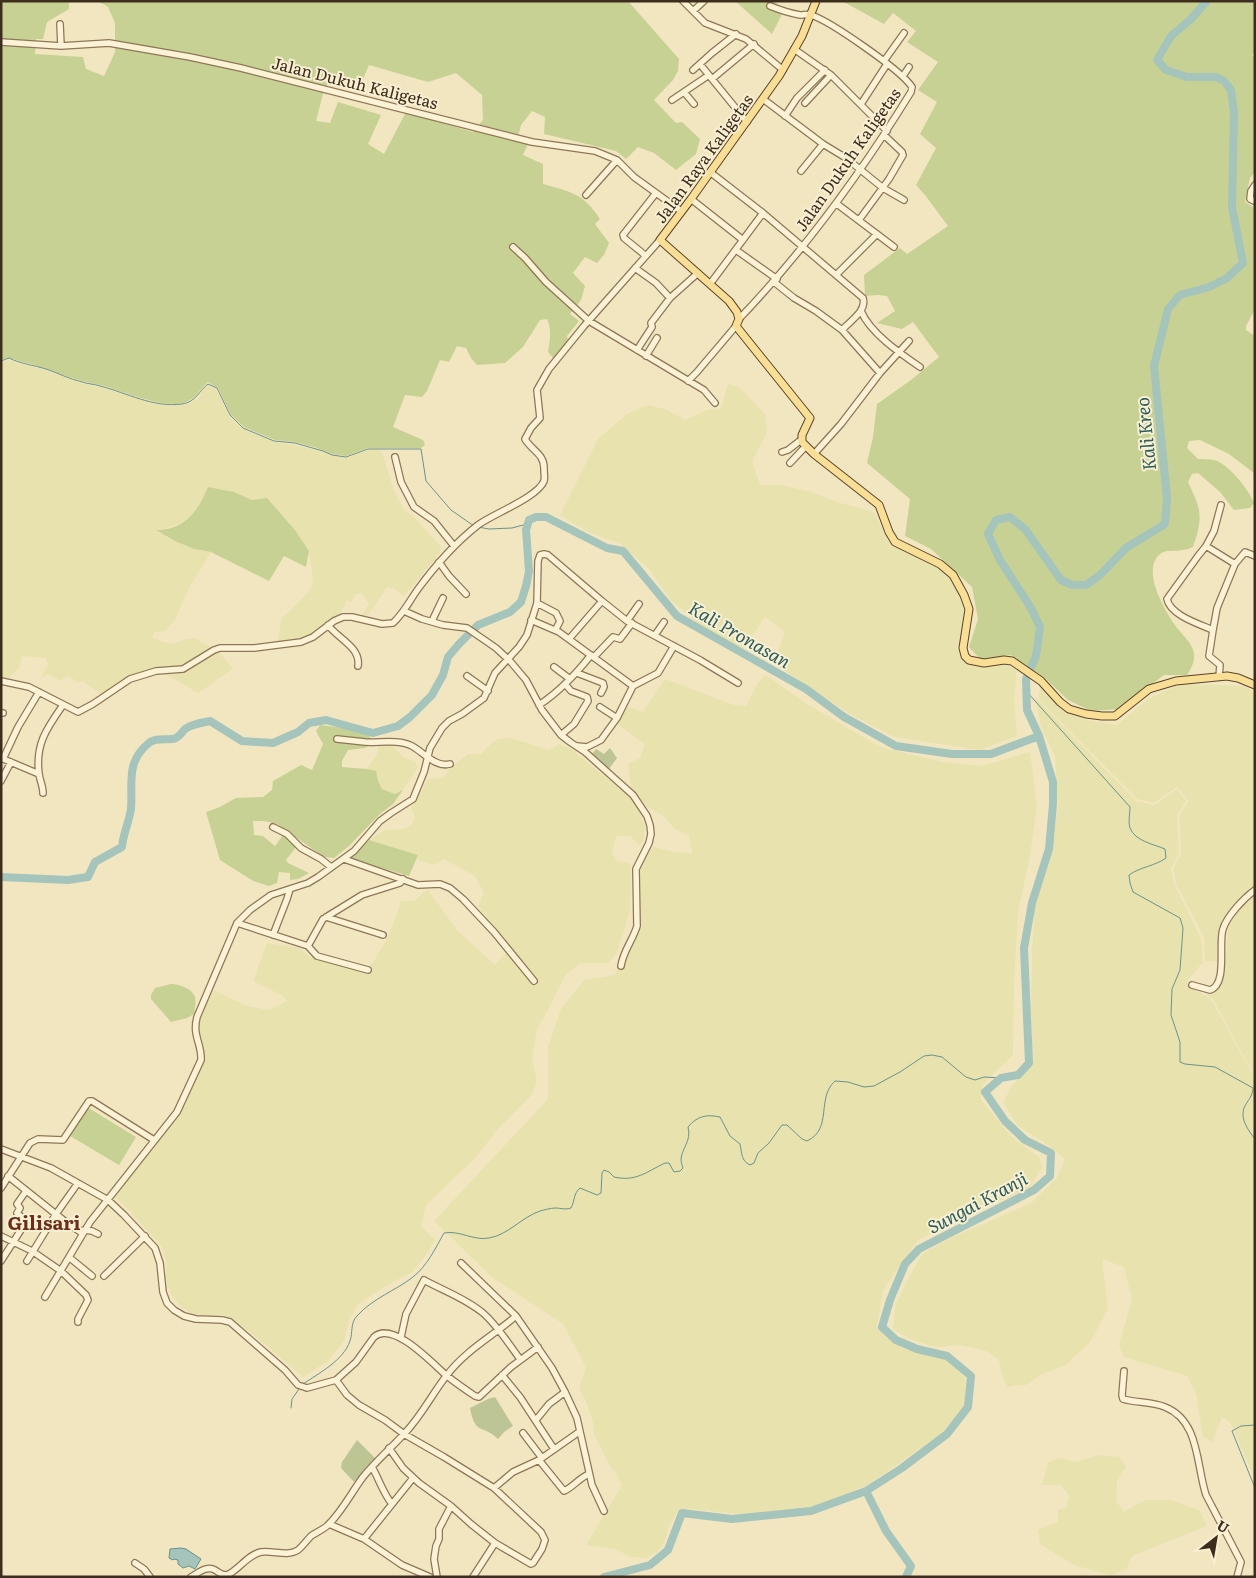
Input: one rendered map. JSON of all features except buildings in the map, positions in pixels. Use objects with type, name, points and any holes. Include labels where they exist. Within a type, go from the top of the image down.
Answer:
[{"type":"main road","name":"Jalan Raya Kaligetas","points":[[801,440],[810,418],[737,322],[734,307],[660,240],[783,70],[802,36],[816,1]]},
{"type":"main road","points":[[801,440],[814,454],[880,505],[889,532],[895,542],[940,564],[953,576],[964,595],[969,609],[963,648],[965,656],[969,660],[979,663],[1004,660],[1016,663],[1041,681],[1060,702],[1069,708],[1086,714],[1109,717],[1120,713],[1142,694],[1156,686],[1186,680],[1219,677],[1238,678],[1255,685]]},
{"type":"street","points":[[683,1],[709,25],[736,34],[754,44],[783,70]]},
{"type":"street","points":[[693,11],[704,1]]},
{"type":"street","points":[[770,6],[785,12],[810,15],[852,38],[903,76],[909,67]]},
{"type":"street","points":[[60,24],[61,46]]},
{"type":"street","points":[[861,104],[904,33]]},
{"type":"street","points":[[693,70],[736,34]]},
{"type":"street","name":"Jalan Dukuh Kaligetas","points":[[1,42],[61,46],[109,43],[232,66],[532,142],[595,151],[617,160],[634,177],[681,211]]},
{"type":"street","points":[[672,100],[711,77],[754,44]]},
{"type":"street","points":[[794,49],[831,75],[861,104],[902,152],[903,155],[883,188],[859,220]]},
{"type":"street","points":[[700,64],[747,122]]},
{"type":"street","points":[[785,116],[797,98],[825,70]]},
{"type":"street","points":[[804,103],[831,75]]},
{"type":"street","name":"Jalan Dukuh Kaligetas","points":[[688,381],[737,322],[775,281],[837,204],[886,133],[911,92],[912,87],[903,76]]},
{"type":"street","points":[[684,92],[694,104]]},
{"type":"street","points":[[763,99],[823,144],[846,158],[883,188],[904,200]]},
{"type":"street","points":[[801,171],[823,144]]},
{"type":"street","points":[[586,195],[617,160]]},
{"type":"street","points":[[710,172],[763,212],[803,247]]},
{"type":"street","points":[[1255,185],[1251,191],[1250,199],[1255,200]]},
{"type":"street","points":[[646,256],[624,238],[623,235],[656,193]]},
{"type":"street","points":[[691,199],[743,240]]},
{"type":"street","points":[[837,204],[894,247]]},
{"type":"street","points":[[710,284],[763,212]]},
{"type":"street","points":[[836,276],[877,234]]},
{"type":"street","points":[[1,688],[3,681],[28,687],[76,711],[80,711],[137,676],[156,671],[183,669],[209,652],[220,648],[254,648],[300,642],[313,636],[339,618],[361,618],[378,624],[389,624],[396,621],[418,588],[454,546],[478,525],[532,494],[542,484],[545,465],[542,457],[525,439],[531,428],[540,418],[537,390],[549,369],[584,326],[660,240]]},
{"type":"street","points":[[513,247],[546,282],[589,320],[704,390],[715,403]]},
{"type":"street","name":"Jalan Dukuh Kaligetas","points":[[803,247],[863,298],[864,304],[861,311],[874,330],[898,352],[920,367]]},
{"type":"street","points":[[736,250],[794,298],[842,330],[880,372]]},
{"type":"street","points":[[635,268],[656,284],[670,298]]},
{"type":"street","points":[[637,350],[653,326],[651,323],[670,298],[698,273]]},
{"type":"street","points":[[842,330],[861,311]]},
{"type":"street","points":[[646,356],[657,338]]},
{"type":"street","points":[[814,454],[847,417],[880,372],[909,341]]},
{"type":"street","points":[[782,452],[788,450],[801,440]]},
{"type":"street","points":[[790,463],[806,446]]},
{"type":"street","points":[[395,457],[401,482],[414,506],[434,521],[454,546]]},
{"type":"street","points":[[1212,630],[1176,612],[1167,603],[1167,599],[1206,546],[1214,531],[1221,505]]},
{"type":"street","points":[[1206,546],[1234,564]]},
{"type":"street","points":[[1219,677],[1220,666],[1209,656],[1217,608],[1234,564],[1245,552],[1255,556]]},
{"type":"street","points":[[45,1297],[70,1258],[83,1232],[177,1112],[198,1067],[201,1055],[195,1035],[197,1018],[237,923],[250,910],[271,895],[308,883],[344,859],[354,851],[380,821],[391,812],[414,799],[433,742],[442,728],[449,721],[484,698],[495,673],[528,635],[537,604],[538,557],[543,554],[548,556],[629,622],[738,683]]},
{"type":"street","points":[[439,562],[466,594]]},
{"type":"street","points":[[432,622],[444,598]]},
{"type":"street","points":[[569,639],[602,601]]},
{"type":"street","points":[[537,604],[558,614],[560,621],[556,629]]},
{"type":"street","points":[[539,705],[577,673],[613,636],[620,639],[639,604]]},
{"type":"street","points":[[404,611],[432,622],[467,628],[508,659],[526,680],[548,720],[561,735],[577,746],[633,795],[647,816],[651,834],[649,843],[636,869],[637,926],[625,950],[621,966]]},
{"type":"street","points":[[531,620],[559,632],[633,686]]},
{"type":"street","points":[[655,636],[664,622]]},
{"type":"street","points":[[328,625],[332,632],[346,642],[354,651],[359,659],[358,666]]},
{"type":"street","points":[[577,746],[587,747],[599,742],[617,718],[633,686],[658,673],[674,646]]},
{"type":"street","points":[[554,667],[570,679]]},
{"type":"street","points":[[577,673],[603,683],[604,687],[601,693]]},
{"type":"street","points":[[467,676],[488,691]]},
{"type":"street","points":[[561,735],[574,724],[588,701],[587,696],[571,691],[565,684]]},
{"type":"street","points":[[39,692],[2,758],[39,774]]},
{"type":"street","points":[[43,793],[38,755],[42,737],[63,705]]},
{"type":"street","points":[[600,707],[617,718]]},
{"type":"street","points":[[337,739],[398,743],[412,746],[427,758],[445,765],[450,764]]},
{"type":"street","points":[[1,781],[11,762]]},
{"type":"street","points":[[273,827],[287,834],[301,848],[331,867]]},
{"type":"street","points":[[344,859],[418,884],[440,884],[450,888],[494,932],[534,981]]},
{"type":"street","points":[[308,946],[326,917],[362,895],[400,883],[403,879]]},
{"type":"street","points":[[273,935],[290,889]]},
{"type":"street","points":[[1192,985],[1210,990],[1216,986],[1221,968],[1223,928],[1244,898],[1255,890]]},
{"type":"street","points":[[326,917],[383,935]]},
{"type":"street","points":[[237,923],[308,946],[317,956],[368,970]]},
{"type":"street","points":[[1,1188],[30,1143],[35,1140],[63,1140],[89,1100],[154,1140]]},
{"type":"street","points":[[2,1151],[43,1164],[108,1200],[155,1248],[160,1263],[163,1292],[167,1303],[174,1310],[196,1320],[222,1320],[230,1322],[301,1386],[317,1386],[336,1380],[356,1362],[376,1334],[384,1333],[401,1337],[447,1375],[479,1397],[520,1359],[538,1347]]},
{"type":"street","points":[[8,1176],[56,1214],[83,1232],[92,1230],[98,1234]]},
{"type":"street","points":[[27,1261],[56,1214],[78,1184]]},
{"type":"street","points":[[1,1261],[12,1241],[26,1222],[17,1213],[20,1208],[17,1204],[26,1191]]},
{"type":"street","points":[[1,1236],[32,1251],[61,1271],[88,1297],[78,1322]]},
{"type":"street","points":[[104,1276],[145,1236]]},
{"type":"street","points":[[70,1258],[92,1276]]},
{"type":"street","points":[[461,1263],[516,1316],[552,1368],[577,1418],[592,1485],[604,1511]]},
{"type":"street","points":[[401,1337],[406,1314],[424,1280],[458,1296],[482,1312],[520,1359]]},
{"type":"street","points":[[191,1577],[204,1569],[210,1568],[222,1575],[227,1575],[252,1556],[261,1552],[292,1553],[299,1549],[309,1538],[328,1524],[372,1467],[426,1408],[447,1375],[460,1360],[516,1316]]},
{"type":"street","points":[[1124,1371],[1123,1399],[1166,1407],[1181,1418],[1191,1432],[1206,1495],[1241,1562],[1237,1577]]},
{"type":"street","points":[[502,1375],[520,1397],[554,1449]]},
{"type":"street","points":[[336,1380],[347,1395],[404,1434],[444,1456],[494,1488],[541,1532],[545,1540],[542,1549],[533,1563],[531,1564],[495,1543],[452,1506],[413,1478],[403,1468],[389,1448]]},
{"type":"street","points":[[536,1420],[549,1404],[565,1392]]},
{"type":"street","points":[[494,1488],[513,1472],[541,1459],[580,1432]]},
{"type":"street","points":[[522,1433],[564,1491],[589,1474]]},
{"type":"street","points":[[372,1467],[392,1504]]},
{"type":"street","points":[[364,1539],[413,1478]]},
{"type":"street","points":[[437,1577],[434,1559],[439,1539],[439,1529],[452,1506]]},
{"type":"street","points":[[328,1524],[364,1539],[402,1565],[430,1577]]},
{"type":"street","points":[[473,1577],[495,1543]]},
{"type":"street","points":[[135,1563],[144,1569],[150,1577]]},
{"type":"shaded area","points":[[9,360],[45,370],[83,384],[169,406],[185,405],[198,399],[208,385],[216,389],[229,416],[243,429],[274,442],[295,445],[332,456],[346,458],[368,450],[379,449],[383,455],[393,488],[404,510],[413,516],[441,547],[440,553],[404,596],[395,589],[387,587],[368,615],[361,616],[369,605],[362,593],[356,594],[351,602],[347,600],[340,614],[307,638],[277,644],[282,617],[311,589],[313,581],[309,551],[295,530],[267,498],[252,500],[234,492],[203,497],[193,515],[182,523],[157,531],[194,549],[211,552],[190,586],[175,620],[165,631],[154,632],[152,637],[173,644],[194,638],[219,652],[233,669],[198,693],[157,669],[134,675],[101,694],[83,681],[78,683],[69,676],[60,681],[48,674],[40,679],[48,665],[46,658],[22,656],[19,668],[8,678],[1,679],[1,362]]},
{"type":"shaded area","points":[[728,383],[741,389],[765,414],[767,433],[752,461],[760,485],[782,485],[874,512],[888,541],[936,566],[952,579],[963,597],[967,609],[958,648],[964,663],[983,666],[1001,663],[1017,670],[1014,698],[1017,736],[980,750],[894,737],[848,713],[773,663],[785,632],[765,617],[743,650],[701,626],[670,599],[649,569],[619,543],[588,532],[560,515],[598,439],[627,414],[647,405],[665,409],[685,420],[709,409],[719,410]]},
{"type":"shaded area","points":[[766,675],[807,704],[880,747],[942,762],[981,766],[1030,752],[1037,806],[1030,855],[1018,913],[1013,1055],[983,1084],[981,1100],[1012,1137],[1039,1157],[1042,1167],[1030,1188],[970,1213],[918,1240],[883,1290],[877,1326],[901,1348],[945,1359],[965,1377],[965,1407],[939,1435],[867,1485],[809,1508],[747,1515],[690,1509],[678,1511],[669,1526],[665,1540],[658,1552],[646,1558],[631,1557],[615,1549],[586,1545],[622,1485],[593,1432],[593,1422],[585,1399],[579,1389],[586,1367],[563,1324],[492,1277],[434,1221],[548,1099],[548,1047],[561,1009],[584,980],[615,975],[638,918],[638,867],[649,848],[654,847],[675,852],[692,853],[689,836],[675,829],[663,816],[646,806],[631,787],[628,764],[640,758],[645,744],[617,724],[627,707],[643,712],[665,679],[734,705],[746,706],[757,684]]},
{"type":"shaded area","points":[[1182,684],[1245,686],[1255,693],[1255,889],[1241,898],[1222,926],[1217,961],[1205,961],[1204,937],[1176,884],[1173,869],[1181,853],[1179,816],[1189,801],[1177,787],[1154,803],[1137,799],[1039,700],[1041,687],[1057,703],[1086,720],[1117,725],[1149,698]]},
{"type":"shaded area","points":[[1035,697],[1136,801],[1154,805],[1177,789],[1186,801],[1177,815],[1179,853],[1171,868],[1174,884],[1201,938],[1203,962],[1187,981],[1188,987],[1211,999],[1255,1076],[1255,1479],[1230,1422],[1222,1417],[1212,1442],[1203,1437],[1196,1393],[1187,1376],[1124,1357],[1119,1345],[1132,1299],[1124,1267],[1102,1259],[1108,1309],[1090,1342],[1066,1365],[1042,1374],[1026,1385],[1007,1387],[999,1360],[986,1351],[961,1345],[934,1347],[910,1339],[893,1329],[895,1306],[922,1254],[951,1238],[1031,1203],[1057,1178],[1065,1159],[1048,1145],[1018,1126],[1003,1103],[1011,1087],[1028,1067],[1032,1044],[1032,952],[1035,904],[1054,836],[1058,804],[1055,756],[1041,727]]},
{"type":"shaded area","points":[[510,738],[549,750],[559,744],[570,748],[631,798],[639,811],[645,827],[643,842],[639,845],[630,836],[616,836],[612,853],[617,861],[631,864],[630,909],[624,931],[616,954],[608,963],[581,963],[566,974],[537,1029],[532,1058],[537,1081],[531,1096],[497,1130],[476,1157],[426,1205],[421,1226],[435,1240],[425,1256],[412,1272],[358,1304],[349,1320],[344,1341],[328,1361],[303,1377],[249,1331],[224,1315],[212,1317],[191,1313],[181,1307],[172,1296],[165,1279],[167,1264],[162,1247],[125,1206],[115,1198],[185,1102],[204,1055],[199,1039],[199,1013],[211,989],[247,1006],[269,1010],[287,1001],[283,996],[253,981],[267,943],[299,948],[310,957],[359,971],[372,964],[387,939],[401,901],[415,901],[427,889],[458,931],[495,965],[511,948],[478,906],[484,893],[475,876],[444,859],[434,865],[416,859],[418,855],[369,840],[385,830],[403,829],[411,826],[415,817],[411,807],[423,790],[427,779],[442,778],[468,754],[481,754],[498,739]]},
{"type":"shaded area","points":[[390,743],[403,757],[415,762],[418,767],[403,790],[395,794],[382,789],[378,781],[366,769],[377,755],[379,744]]},
{"type":"shaded area","points":[[1255,894],[1255,1074],[1213,999],[1206,995],[1219,983],[1226,962],[1228,929],[1245,900]]},
{"type":"shaded area","points":[[1099,1455],[1119,1457],[1126,1467],[1117,1481],[1116,1501],[1124,1512],[1145,1500],[1171,1500],[1199,1510],[1207,1526],[1132,1556],[1127,1568],[1111,1576],[1074,1565],[1040,1544],[1038,1530],[1058,1522],[1058,1510],[1067,1507],[1069,1495],[1060,1485],[1042,1485],[1048,1462],[1060,1458],[1075,1462]]},
{"type":"green space","points":[[1,1],[69,1],[69,9],[47,22],[43,39],[36,39],[35,54],[83,57],[86,69],[104,76],[115,52],[115,23],[108,7],[98,1],[628,1],[679,59],[678,71],[673,80],[654,100],[676,123],[682,122],[700,139],[696,154],[676,170],[654,153],[638,147],[626,159],[616,151],[544,134],[545,117],[532,111],[521,125],[517,141],[528,144],[523,155],[543,164],[543,184],[576,195],[588,204],[600,219],[595,224],[609,243],[604,255],[597,263],[585,257],[573,273],[585,286],[581,300],[570,314],[579,321],[567,336],[568,341],[554,359],[548,352],[549,323],[547,319],[540,320],[523,347],[505,363],[477,365],[466,348],[457,346],[449,362],[440,360],[427,391],[422,397],[405,395],[393,427],[423,440],[425,445],[421,448],[368,448],[346,456],[332,454],[295,442],[275,440],[244,427],[231,415],[218,388],[208,382],[190,400],[178,404],[168,404],[75,379],[14,359],[1,360]],"holes":[[[369,65],[428,82],[456,73],[482,95],[483,120],[473,132],[405,114],[384,154],[368,144],[381,115],[338,102],[330,123],[316,121],[323,94],[330,79],[360,86]]]},
{"type":"green space","points":[[735,1],[774,1],[779,5],[782,14],[772,34]]},
{"type":"green space","points":[[842,1],[1255,1],[1255,52],[1252,55],[1255,58],[1255,172],[1250,178],[1245,202],[1255,208],[1255,309],[1246,326],[1246,330],[1255,336],[1255,474],[1229,454],[1200,440],[1189,441],[1187,448],[1198,459],[1214,460],[1225,466],[1243,484],[1254,503],[1250,508],[1234,510],[1220,492],[1198,473],[1192,474],[1188,482],[1200,514],[1193,547],[1179,551],[1162,552],[1155,561],[1153,579],[1165,609],[1193,650],[1193,663],[1187,675],[1164,675],[1119,709],[1091,711],[1068,700],[1045,678],[1011,655],[980,659],[969,647],[978,619],[972,587],[931,549],[905,536],[910,499],[867,463],[873,437],[877,404],[939,357],[913,322],[902,329],[877,323],[895,311],[887,296],[865,296],[864,275],[900,248],[907,254],[948,226],[916,185],[936,148],[920,134],[937,102],[918,90],[938,62],[907,42],[916,31],[893,13],[884,24]]},
{"type":"green space","points":[[208,487],[234,492],[252,500],[267,498],[295,530],[309,551],[306,567],[284,556],[269,581],[211,552],[194,549],[156,530],[175,527],[183,523],[200,504]]},
{"type":"green space","points":[[320,725],[344,728],[369,735],[374,743],[365,748],[348,750],[342,761],[342,767],[376,771],[382,789],[395,794],[403,790],[393,804],[334,858],[324,857],[277,824],[253,821],[254,835],[263,836],[275,846],[283,835],[296,847],[286,860],[288,863],[309,873],[298,879],[290,880],[290,873],[279,872],[277,883],[269,886],[253,881],[220,860],[206,812],[236,798],[263,797],[272,790],[273,781],[301,765],[312,770],[323,744],[316,731]]},
{"type":"green space","points":[[610,748],[617,758],[609,769],[592,754],[596,749],[604,754]]},
{"type":"green space","points":[[369,840],[418,855],[409,876],[350,859]]},
{"type":"green space","points":[[171,984],[189,989],[194,994],[195,1001],[194,1014],[171,1022],[151,999],[151,995],[155,988]]},
{"type":"green space","points":[[87,1107],[136,1137],[119,1165],[70,1136]]},
{"type":"green space","points":[[495,1397],[513,1426],[498,1439],[474,1423],[470,1408]]},
{"type":"green space","points":[[357,1440],[376,1459],[354,1482],[341,1468],[342,1462]]},
{"type":"water","points":[[170,1549],[186,1549],[201,1559],[195,1569],[189,1566],[183,1568],[178,1564],[178,1560],[169,1558]]},
{"type":"waterway","name":"Sungai Kranji","points":[[604,1577],[650,1565],[668,1550],[682,1513],[732,1519],[811,1511],[866,1491],[902,1468],[947,1434],[968,1407],[971,1376],[947,1356],[917,1349],[896,1340],[882,1327],[890,1300],[905,1264],[919,1249],[1034,1190],[1050,1176],[1051,1153],[1025,1140],[1005,1121],[985,1092],[1001,1078],[1018,1075],[1029,1063],[1024,948],[1032,903],[1049,849],[1053,804],[1053,782],[1039,736],[1027,710],[1026,679],[1036,656],[1040,627],[1031,608],[1000,560],[988,534],[996,520],[1010,517],[1025,529],[1061,580],[1072,585],[1086,585],[1100,575],[1126,548],[1165,524],[1167,498],[1154,366],[1168,309],[1180,295],[1209,287],[1227,278],[1243,263],[1232,207],[1234,112],[1231,90],[1224,81],[1216,77],[1187,77],[1166,70],[1157,60],[1171,36],[1190,20],[1207,1]]},
{"type":"waterway","points":[[1,361],[9,358],[77,381],[98,385],[161,404],[187,403],[194,399],[208,384],[217,388],[230,415],[243,428],[274,441],[295,443],[332,455],[346,457],[368,449],[421,449],[426,481],[451,510],[474,526]]},
{"type":"waterway","name":"Kali Pronasan","points":[[1,877],[68,880],[88,877],[95,862],[122,847],[131,809],[132,773],[137,757],[150,742],[176,738],[191,726],[210,721],[242,741],[273,743],[298,732],[309,723],[326,720],[373,733],[398,726],[432,695],[443,675],[448,657],[459,644],[478,625],[510,612],[521,602],[529,571],[526,530],[529,520],[536,517],[546,517],[607,548],[623,551],[677,616],[806,689],[844,717],[896,746],[952,754],[991,754],[1039,736]]},
{"type":"waterway","points":[[478,527],[489,529],[512,528],[527,524]]},
{"type":"waterway","points":[[1027,692],[1130,807],[1129,823],[1132,832],[1145,841],[1165,849],[1166,858],[1129,875],[1133,892],[1180,918],[1183,928],[1180,970],[1172,989],[1171,1015],[1180,1042],[1180,1062],[1215,1067],[1253,1088],[1244,1108],[1243,1116],[1247,1128],[1255,1139]]},
{"type":"waterway","points":[[303,1384],[330,1366],[342,1355],[350,1341],[353,1322],[357,1316],[377,1299],[418,1273],[444,1233],[450,1232],[483,1239],[489,1238],[509,1230],[527,1217],[540,1211],[553,1208],[571,1208],[576,1193],[580,1188],[597,1195],[601,1193],[602,1173],[604,1170],[614,1177],[629,1178],[669,1163],[674,1172],[680,1171],[683,1168],[681,1156],[689,1137],[688,1127],[699,1118],[707,1116],[720,1117],[730,1136],[740,1144],[743,1159],[750,1165],[754,1163],[758,1153],[769,1143],[782,1125],[787,1125],[802,1139],[807,1141],[815,1136],[820,1129],[826,1096],[829,1088],[835,1081],[848,1082],[864,1087],[874,1086],[924,1056],[932,1055],[942,1057],[966,1077],[975,1080],[984,1077],[1001,1078]]},
{"type":"waterway","points":[[291,1408],[292,1399],[299,1389]]},
{"type":"waterway","points":[[1255,1425],[1241,1426],[1232,1431],[1255,1488]]},
{"type":"waterway","points":[[866,1491],[886,1531],[911,1566],[906,1577]]},
{"type":"district","name":"Gilisari","points":[[44,1222]]},
{"type":"water label","name":"Kali Kreo","points":[[1145,434]]}]
